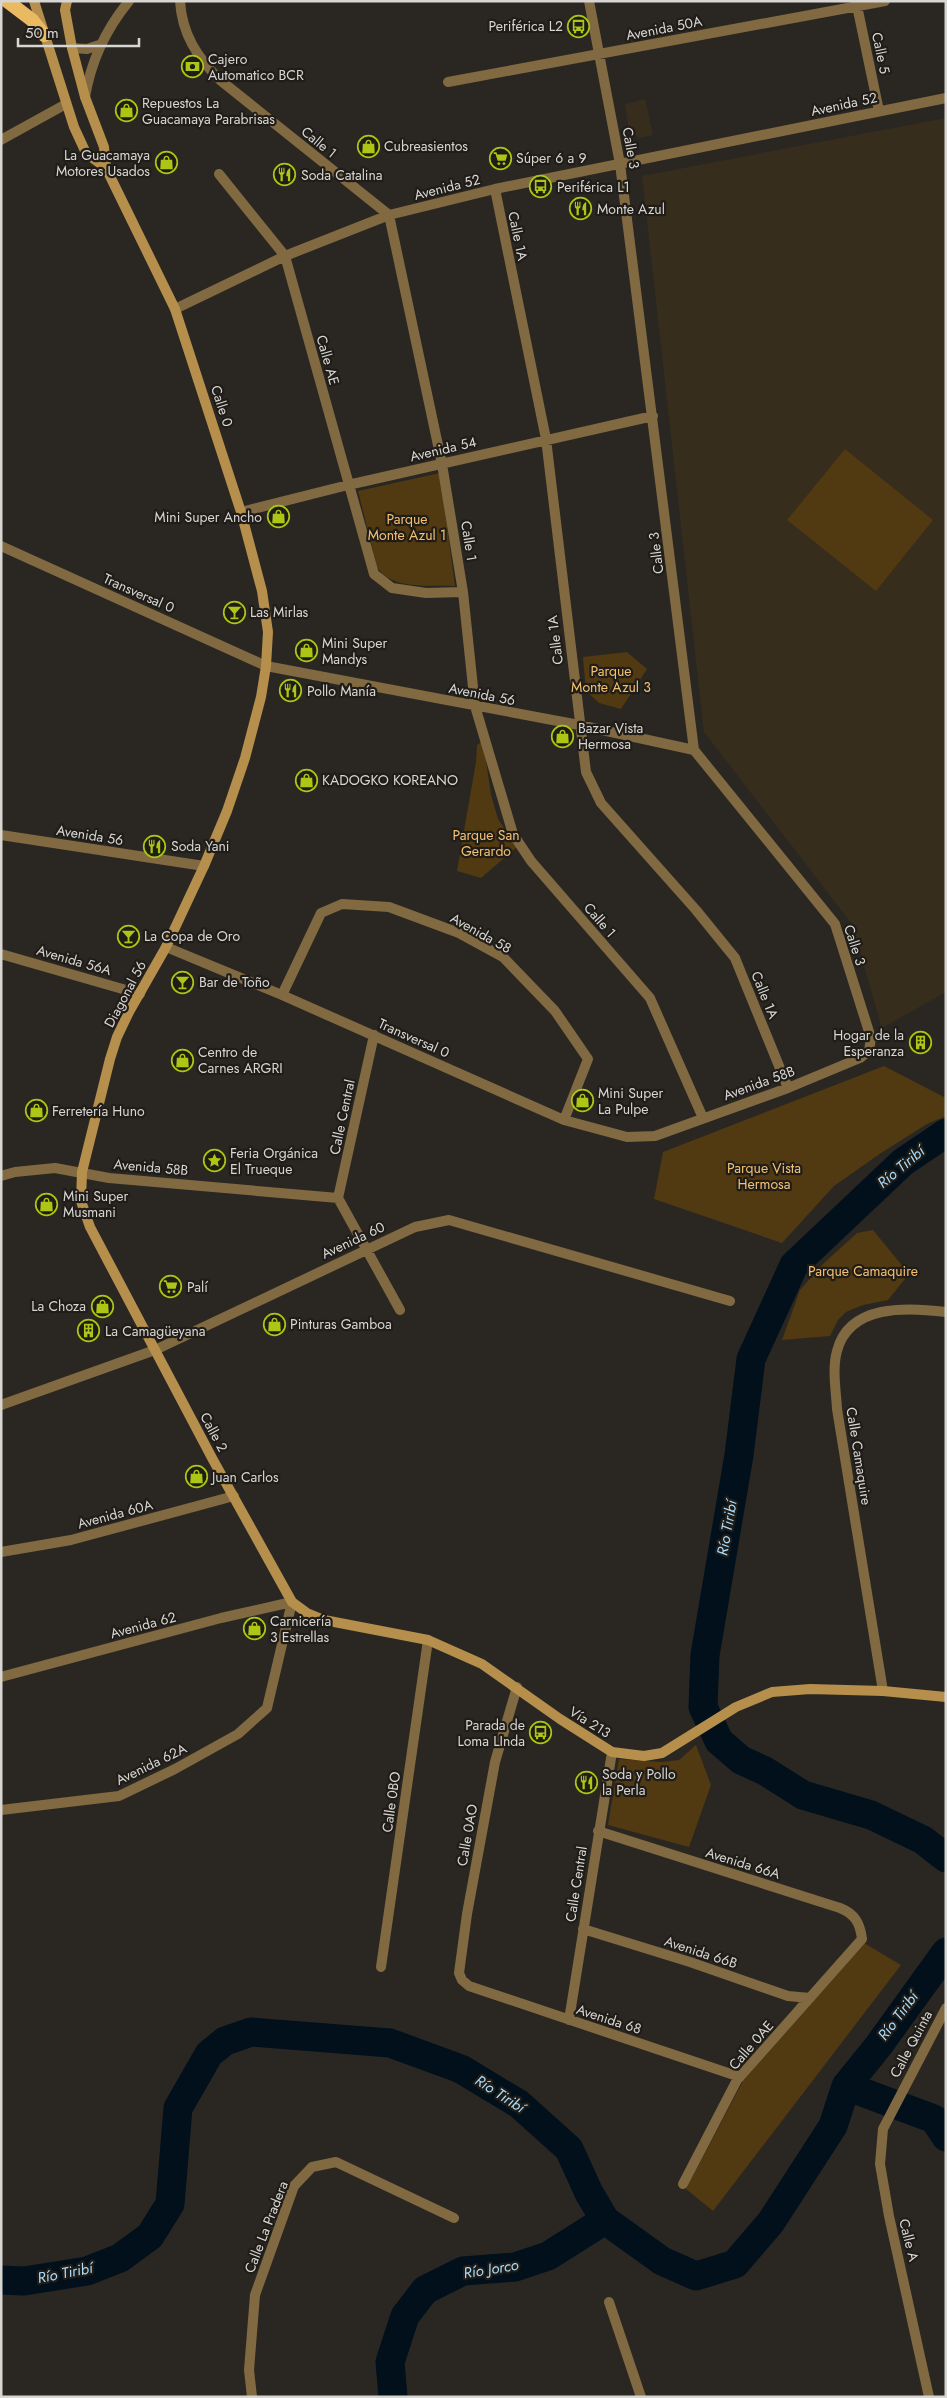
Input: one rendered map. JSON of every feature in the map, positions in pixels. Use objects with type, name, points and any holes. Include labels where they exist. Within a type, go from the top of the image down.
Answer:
[{"type":"highway","points":[[7,1],[32,20],[44,36]]},
{"type":"main road","name":"Calle 0","points":[[34,1],[74,127],[86,153],[106,168]]},
{"type":"main road","name":"Calle 0","points":[[67,1],[65,10],[72,48],[85,97],[104,147],[106,168],[175,309],[241,512],[262,591],[268,632],[266,666]]},
{"type":"main road","name":"Diagonal 56","points":[[82,1172],[114,1045],[166,947],[204,866],[245,758],[261,697],[266,666]]},
{"type":"main road","name":"Calle 2","points":[[82,1172],[82,1201],[90,1227],[292,1602]]},
{"type":"main road","name":"Vía 213","points":[[292,1602],[307,1613],[324,1620],[428,1640],[482,1664],[560,1719],[612,1752],[644,1756],[662,1753],[736,1706],[772,1692],[810,1689],[883,1691],[946,1698]]},
{"type":"street","points":[[85,97],[90,69],[102,44],[129,1]]},
{"type":"street","name":"Calle 1","points":[[180,1],[181,15],[189,42],[204,64],[220,80],[389,216],[442,464],[463,592],[475,706],[513,834],[531,861],[650,998],[703,1118]]},
{"type":"street","name":"Calle 3","points":[[589,1],[620,164],[694,750],[835,924],[871,1038],[869,1051]]},
{"type":"street","name":"Avenida 50A","points":[[448,82],[856,4],[885,1]]},
{"type":"street","name":"Calle 5","points":[[856,4],[879,111]]},
{"type":"street","points":[[72,48],[87,49],[102,44]]},
{"type":"street","name":"Avenida 52","points":[[175,309],[285,256],[389,216],[495,190],[946,98]]},
{"type":"street","points":[[1,140],[66,104]]},
{"type":"street","name":"Calle AE","points":[[219,174],[285,256],[374,574],[392,588],[426,593],[463,592]]},
{"type":"street","name":"Calle 1A","points":[[495,190],[546,439],[586,772],[601,803],[696,910],[735,958],[788,1088]]},
{"type":"street","name":"Avenida 54","points":[[241,512],[348,485],[653,416]]},
{"type":"street","name":"Transversal 0","points":[[1,546],[266,666]]},
{"type":"street","name":"Avenida 56","points":[[266,666],[579,725],[694,750]]},
{"type":"street","name":"Avenida 56","points":[[1,835],[204,866]]},
{"type":"street","name":"Avenida 58","points":[[282,994],[321,913],[342,904],[389,907],[458,933],[503,957],[555,1011],[588,1059],[564,1120]]},
{"type":"street","name":"Transversal 0","points":[[166,947],[282,994],[564,1120],[627,1137],[655,1136]]},
{"type":"street","name":"Avenida 56A","points":[[1,954],[140,994]]},
{"type":"street","name":"Calle Central","points":[[338,1198],[374,1035]]},
{"type":"street","name":"Avenida 58B","points":[[655,1136],[788,1088],[860,1058],[869,1051]]},
{"type":"street","points":[[1,1176],[15,1172],[55,1168],[82,1172]]},
{"type":"street","name":"Avenida 58B","points":[[82,1172],[110,1178],[338,1198]]},
{"type":"street","points":[[338,1198],[368,1248],[400,1310]]},
{"type":"street","name":"Avenida 60","points":[[1,1405],[155,1350],[415,1227],[449,1220],[730,1301]]},
{"type":"street","name":"Calle Camaquire","points":[[883,1691],[837,1409],[836,1352],[842,1336],[856,1320],[878,1313],[905,1309],[946,1312]]},
{"type":"street","name":"Avenida 60A","points":[[1,1552],[70,1540],[234,1496]]},
{"type":"street","name":"Avenida 62","points":[[1,1677],[221,1618],[292,1602]]},
{"type":"street","name":"Avenida 62A","points":[[1,1810],[119,1796],[175,1769],[238,1734],[267,1708],[292,1602]]},
{"type":"street","name":"Calle 0BO","points":[[381,1967],[428,1640]]},
{"type":"street","name":"Calle 0AO","points":[[469,1986],[462,1980],[459,1973],[465,1924],[495,1762],[517,1687]]},
{"type":"street","name":"Calle Central","points":[[569,2020],[612,1752]]},
{"type":"street","name":"Avenida 66A","points":[[598,1831],[851,1913],[856,1917],[862,1939]]},
{"type":"street","name":"Avenida 66B","points":[[583,1929],[690,1962],[788,1996],[810,1998]]},
{"type":"street","name":"Calle 0AE","points":[[683,2184],[740,2077],[862,1939]]},
{"type":"street","name":"Avenida 68","points":[[469,1986],[740,2077]]},
{"type":"street","name":"Calle Quinta","points":[[900,2092],[946,2008]]},
{"type":"street","name":"Calle A","points":[[900,2092],[883,2129],[880,2164],[889,2216],[929,2397]]},
{"type":"street","name":"Calle La Pradera","points":[[252,2397],[248,2370],[255,2294],[294,2186],[312,2167],[336,2162],[454,2218]]},
{"type":"street","points":[[609,2302],[641,2397]]},
{"type":"shaded area","points":[[645,99],[653,135],[639,138],[629,131],[625,104]]},
{"type":"shaded area","points":[[946,118],[946,992],[882,1028],[852,924],[704,732],[642,176]]},
{"type":"green space","points":[[845,449],[933,520],[876,591],[787,520]]},
{"type":"green space","name":"Parque Monte Azul 1","points":[[440,473],[455,586],[412,585],[391,580],[377,567],[358,491]]},
{"type":"green space","name":"Parque Monte Azul 3","points":[[627,652],[647,669],[621,709],[599,703],[586,691],[583,657]]},
{"type":"green space","name":"Parque San Gerardo","points":[[483,741],[491,795],[498,819],[517,847],[481,878],[457,871],[476,762],[477,745]]},
{"type":"green space","name":"Parque Vista Hermosa","points":[[884,1066],[946,1098],[946,1116],[927,1124],[834,1186],[782,1243],[654,1199],[663,1152]]},
{"type":"green space","name":"Parque Camaquire","points":[[873,1230],[909,1274],[888,1300],[863,1305],[846,1312],[838,1320],[830,1336],[782,1340],[800,1290],[823,1264],[857,1233]]},
{"type":"green space","points":[[696,1745],[711,1785],[689,1847],[608,1825],[619,1759],[662,1762],[679,1760]]},
{"type":"green space","points":[[864,1943],[901,1965],[713,2211],[686,2189],[743,2081],[799,2001]]},
{"type":"waterway","name":"Río Tiribí","points":[[946,1133],[903,1162],[794,1265],[751,1359],[739,1455],[705,1655],[703,1707],[719,1741],[741,1760],[765,1771],[803,1795],[871,1815],[923,1840],[946,1858]]},
{"type":"waterway","name":"Río Tiribí","points":[[1,2280],[24,2281],[87,2271],[120,2258],[150,2236],[170,2204],[178,2108],[209,2054],[225,2041],[251,2032],[390,2043],[461,2069],[519,2104],[569,2149],[589,2193],[605,2220],[662,2261],[696,2276],[735,2264],[771,2222],[833,2126],[846,2086],[879,2045],[946,1952]]},
{"type":"waterway","points":[[846,2086],[934,2119],[946,2137]]},
{"type":"waterway","name":"Río Jorco","points":[[393,2397],[390,2362],[405,2316],[425,2290],[463,2271],[515,2267],[548,2256],[605,2220]]},
{"type":"place","name":"Periférica L2","points":[[579,26]]},
{"type":"place","name":"Cajero Automatico BCR","points":[[192,67]]},
{"type":"place","name":"Repuestos La Guacamaya Parabrisas","points":[[126,111]]},
{"type":"place","name":"Cubreasientos","points":[[368,146]]},
{"type":"place","name":"Súper 6 a 9","points":[[500,158]]},
{"type":"place","name":"La Guacamaya Motores Usados","points":[[166,163]]},
{"type":"place","name":"Soda Catalina","points":[[285,175]]},
{"type":"place","name":"Periférica L1","points":[[541,187]]},
{"type":"place","name":"Monte Azul","points":[[581,209]]},
{"type":"place","name":"Mini Super Ancho","points":[[278,517]]},
{"type":"place","name":"Las Mirlas","points":[[234,612]]},
{"type":"place","name":"Mini Super Mandys","points":[[306,651]]},
{"type":"place","name":"Pollo Manía","points":[[291,691]]},
{"type":"place","name":"Bazar Vista Hermosa","points":[[562,736]]},
{"type":"place","name":"KADOGKO KOREANO","points":[[306,780]]},
{"type":"place","name":"Soda Yani","points":[[155,846]]},
{"type":"place","name":"La Copa de Oro","points":[[128,936]]},
{"type":"place","name":"Bar de Toño","points":[[183,982]]},
{"type":"place","name":"Hogar de la Esperanza","points":[[920,1043]]},
{"type":"place","name":"Centro de Carnes ARGRI","points":[[182,1060]]},
{"type":"place","name":"Mini Super La Pulpe","points":[[582,1101]]},
{"type":"place","name":"Ferretería Huno","points":[[36,1111]]},
{"type":"place","name":"Feria Orgánica El Trueque","points":[[214,1161]]},
{"type":"place","name":"Mini Super Musmani","points":[[47,1204]]},
{"type":"place","name":"Palí","points":[[171,1287]]},
{"type":"place","name":"La Choza","points":[[102,1306]]},
{"type":"place","name":"Pinturas Gamboa","points":[[274,1324]]},
{"type":"place","name":"La Camagüeyana","points":[[89,1331]]},
{"type":"place","name":"Juan Carlos","points":[[196,1477]]},
{"type":"place","name":"Carnicería 3 Estrellas","points":[[254,1629]]},
{"type":"place","name":"Parada de Loma LInda","points":[[541,1733]]},
{"type":"place","name":"Soda y Pollo la Perla","points":[[586,1782]]}]
